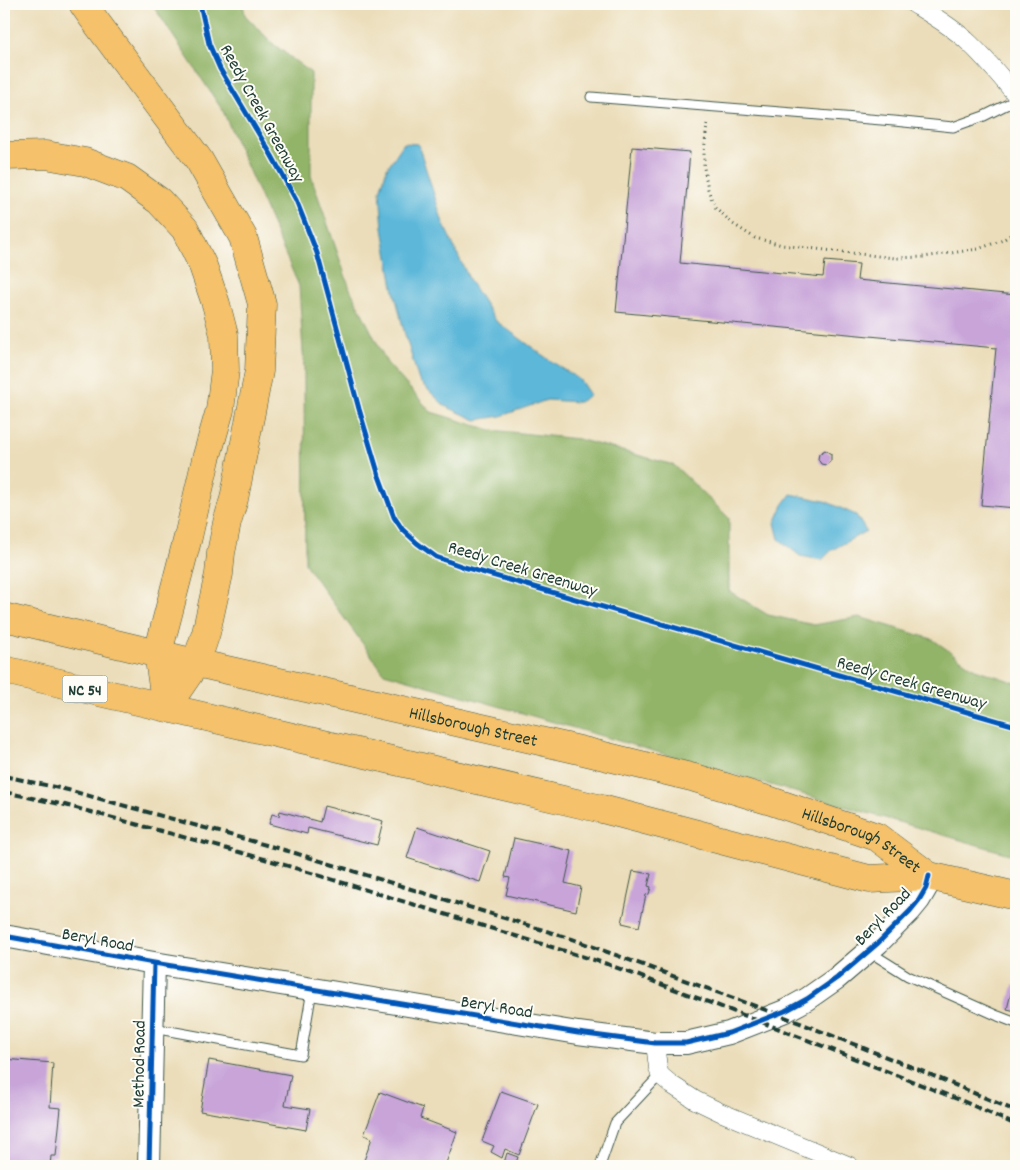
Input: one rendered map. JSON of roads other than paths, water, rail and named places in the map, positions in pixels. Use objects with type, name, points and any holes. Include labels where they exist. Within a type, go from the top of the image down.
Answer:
[{"type":"main road","points":[[84,4],[199,160],[242,236],[262,304],[258,371],[206,633],[196,663],[166,708]]},
{"type":"main road","points":[[4,156],[46,155],[85,162],[127,178],[160,201],[185,229],[203,266],[216,304],[224,335],[225,370],[220,410],[158,653],[166,708]]},
{"type":"main road","name":"Hillsborough Street","points":[[4,617],[695,778],[771,800],[877,837],[929,876]]},
{"type":"main road","name":"Hillsborough Street","points":[[4,670],[602,810],[869,879],[929,876],[1016,896]]},
{"type":"street","points":[[914,4],[966,39],[1016,95]]},
{"type":"street","name":"Beryl Road","points":[[4,936],[568,1032],[655,1043],[686,1043],[729,1033],[784,1011],[837,978],[910,911],[926,888],[929,876]]},
{"type":"street","name":"Method Road","points":[[149,1166],[154,963]]},
{"type":"street","points":[[655,1043],[660,1075],[695,1100],[850,1166]]},
{"type":"lane","points":[[591,98],[953,127],[984,116],[1016,100]]},
{"type":"lane","points":[[868,951],[908,976],[1016,1023]]},
{"type":"lane","points":[[152,1028],[301,1055],[312,989]]},
{"type":"lane","points":[[600,1166],[615,1123],[660,1075]]},
{"type":"water","points":[[404,143],[418,144],[443,223],[470,281],[496,321],[580,380],[590,395],[579,402],[547,400],[501,416],[476,420],[445,406],[419,381],[393,287],[383,228],[380,191],[387,168]]},
{"type":"water","points":[[791,494],[825,501],[856,515],[866,531],[832,550],[822,560],[800,556],[779,539],[775,523],[783,505]]},
{"type":"railway","points":[[4,776],[68,790],[295,853],[572,939],[777,1014],[922,1071],[1016,1111]]},
{"type":"railway","points":[[4,792],[65,805],[272,861],[607,964],[965,1102],[1016,1125]]}]
